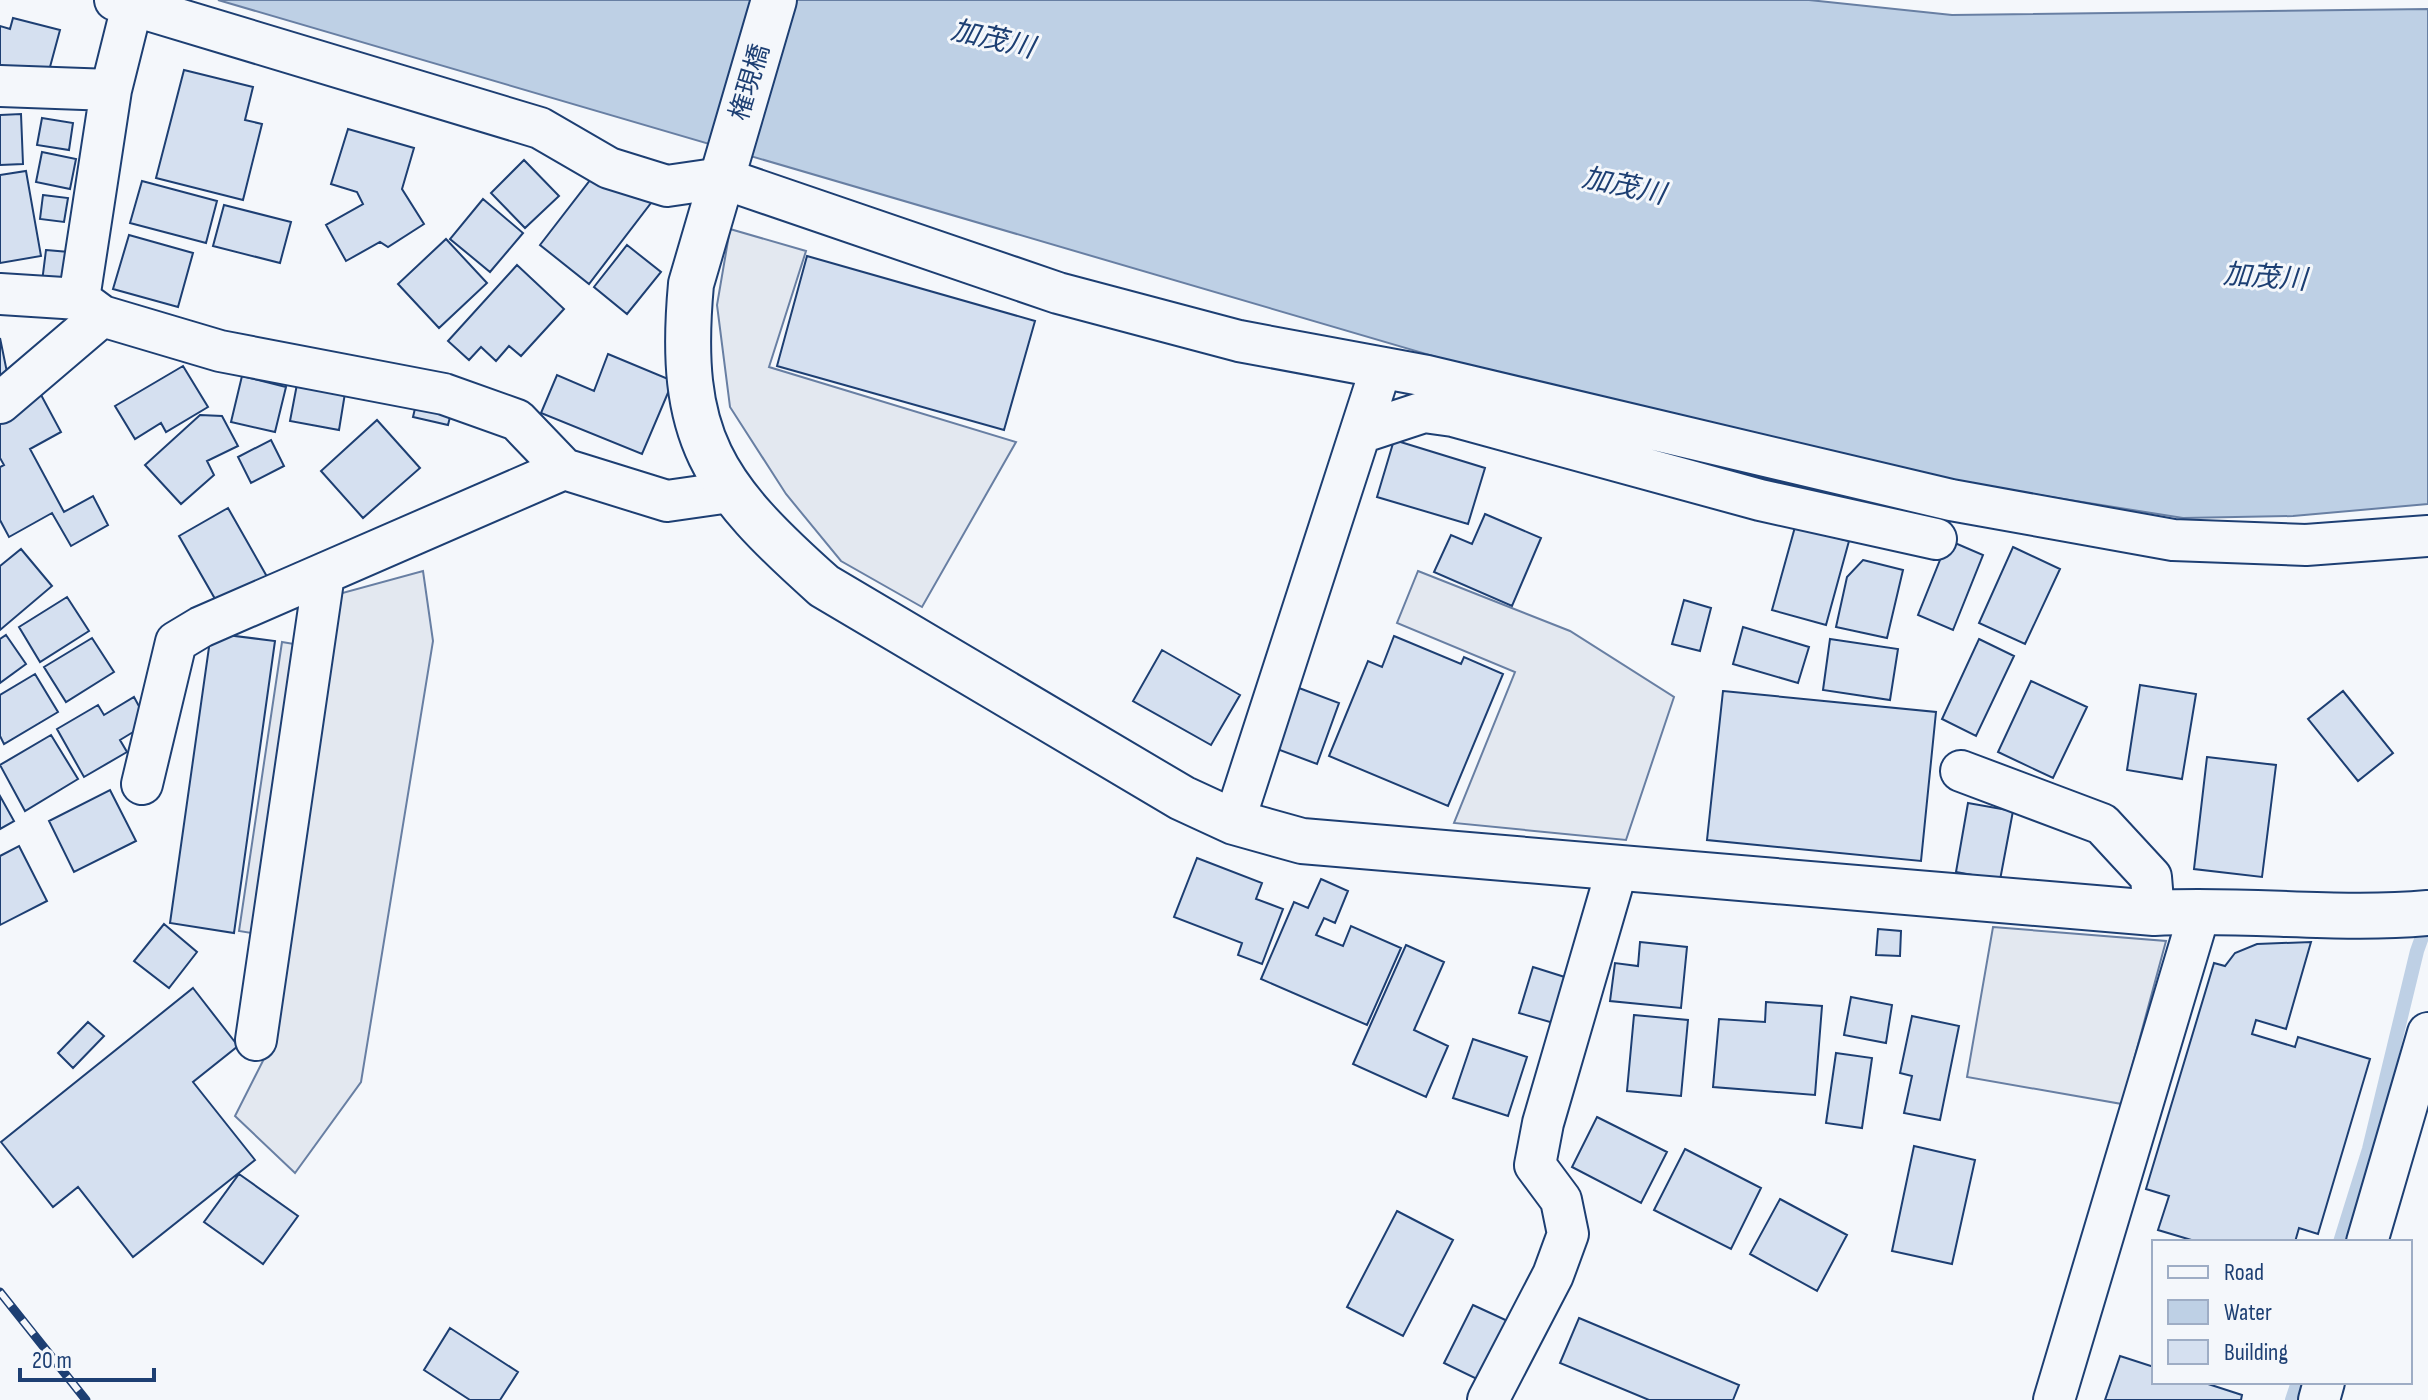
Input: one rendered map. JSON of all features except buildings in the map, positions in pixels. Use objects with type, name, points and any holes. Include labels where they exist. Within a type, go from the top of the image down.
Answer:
[{"type":"street","name":"権現橋","points":[[774,0],[691,284],[687,332],[689,382],[705,450],[730,492],[773,541],[824,586],[1182,798],[1234,822],[1302,841],[2154,913],[2408,915]]},
{"type":"street","points":[[0,403],[91,307],[111,90],[123,3],[540,128],[609,168],[667,186],[723,171],[1058,293],[1239,341],[1427,376],[1951,500],[2173,540],[2306,545],[2428,536]]},
{"type":"street","points":[[0,86],[111,90]]},
{"type":"street","points":[[0,294],[91,307],[220,351],[444,394],[517,420],[564,469],[667,501],[730,492]]},
{"type":"street","points":[[1234,822],[1381,368]]},
{"type":"street","points":[[1360,433],[1424,412],[1453,416],[1760,500],[1936,539]]},
{"type":"street","points":[[142,784],[176,642],[201,627],[564,469]]},
{"type":"street","points":[[256,1040],[324,574]]},
{"type":"street","points":[[1961,771],[2102,824],[2151,877],[2154,913]]},
{"type":"street","points":[[1488,1400],[1553,1275],[1568,1234],[1561,1200],[1535,1165],[1543,1123],[1617,869]]},
{"type":"street","points":[[2054,1400],[2200,911]]},
{"type":"street","points":[[2368,1240],[2428,1033]]},
{"type":"shaded area","points":[[730,229],[806,251],[769,367],[1016,442],[922,607],[841,561],[786,494],[730,407],[717,305]]},
{"type":"shaded area","points":[[423,571],[433,641],[361,1082],[295,1173],[235,1116],[272,1043],[335,595]]},
{"type":"shaded area","points":[[1418,571],[1570,631],[1674,697],[1626,840],[1454,823],[1515,672],[1397,623]]},
{"type":"shaded area","points":[[282,642],[306,646],[264,935],[239,931]]},
{"type":"shaded area","points":[[1993,927],[2166,941],[2122,1104],[1967,1077]]},
{"type":"water","name":"加茂川","points":[[218,0],[1809,0],[1952,15],[2428,9],[2428,504],[2293,516],[2183,518],[1754,450]]},
{"type":"waterway","points":[[2341,1240],[2369,1149],[2417,951],[2428,920]]},
{"type":"waterway","points":[[2292,1400],[2297,1384]]},
{"type":"railway","points":[[0,1292],[86,1400]]}]
